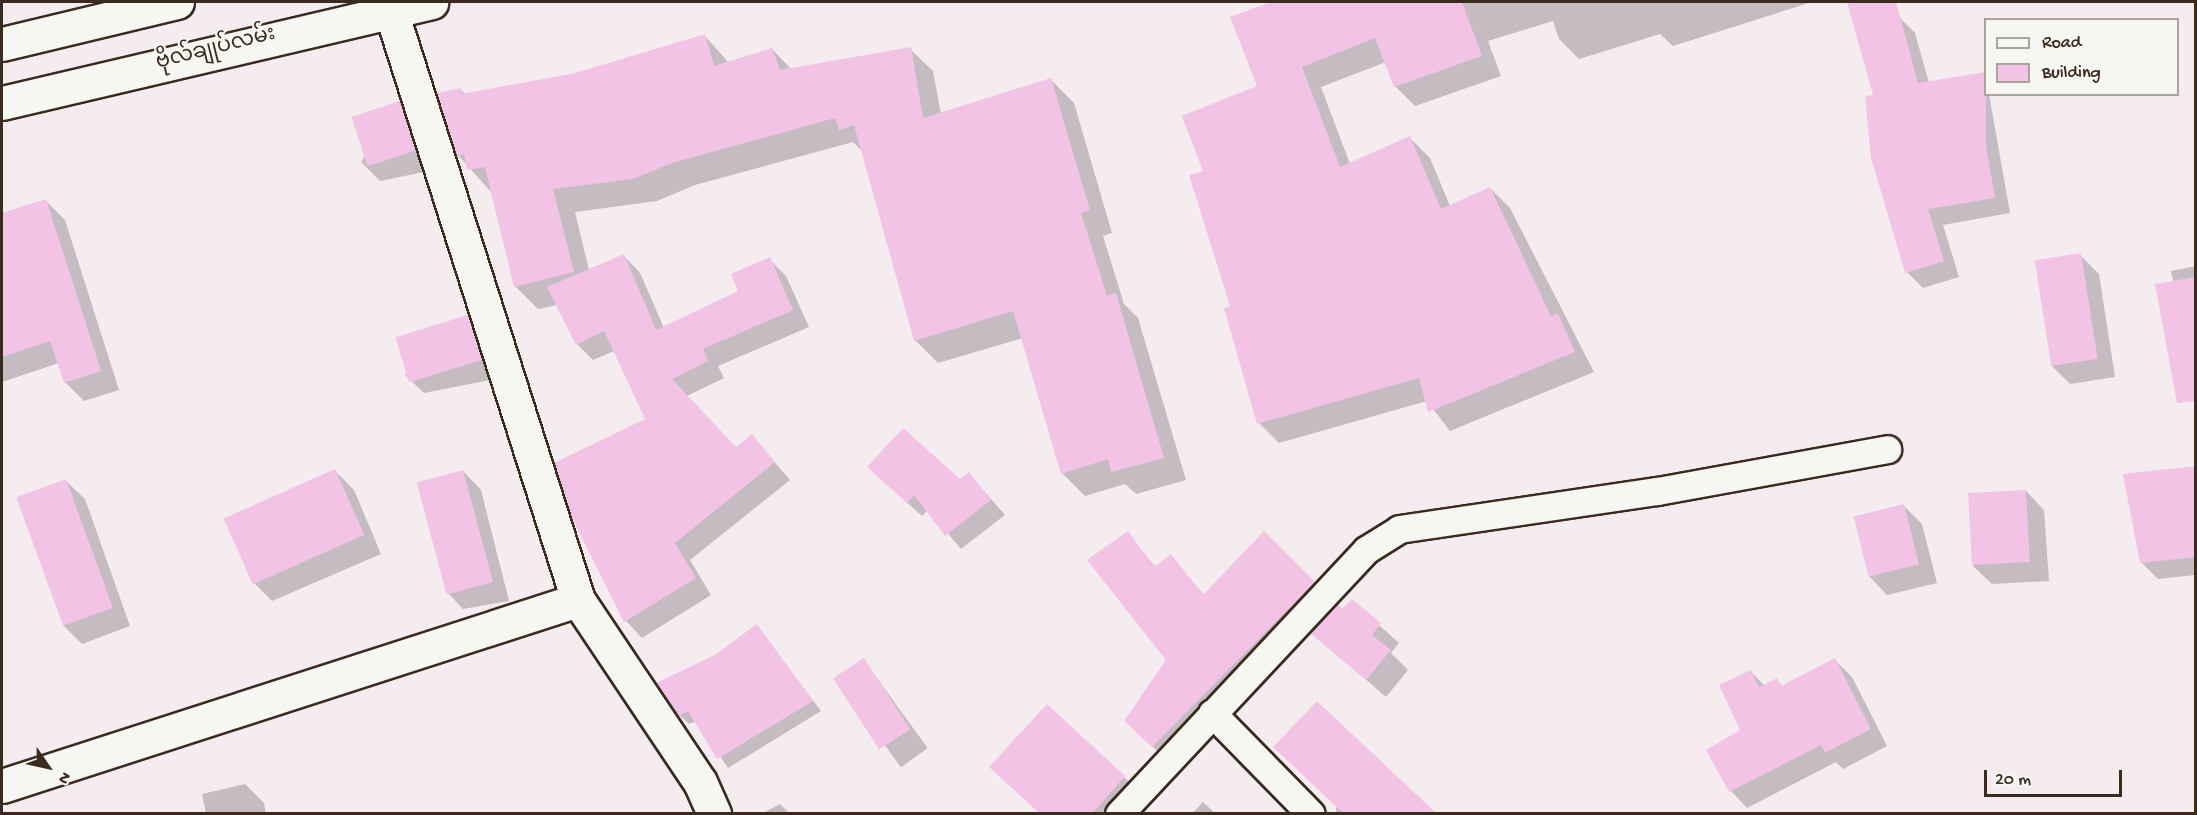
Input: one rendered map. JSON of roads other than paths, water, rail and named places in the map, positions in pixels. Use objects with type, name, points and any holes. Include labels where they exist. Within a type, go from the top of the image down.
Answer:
[{"type":"street","points":[[2,44],[177,2]]},
{"type":"street","name":"ဗိုလ်ချုပ်လမ်း","points":[[2,103],[389,4],[430,2]]},
{"type":"street","points":[[389,4],[578,600],[700,782],[714,813]]},
{"type":"street","points":[[2,786],[578,600]]},
{"type":"lane","points":[[1119,813],[1366,550],[1399,529],[1657,491],[1887,449]]},
{"type":"lane","points":[[1212,713],[1311,813]]}]
